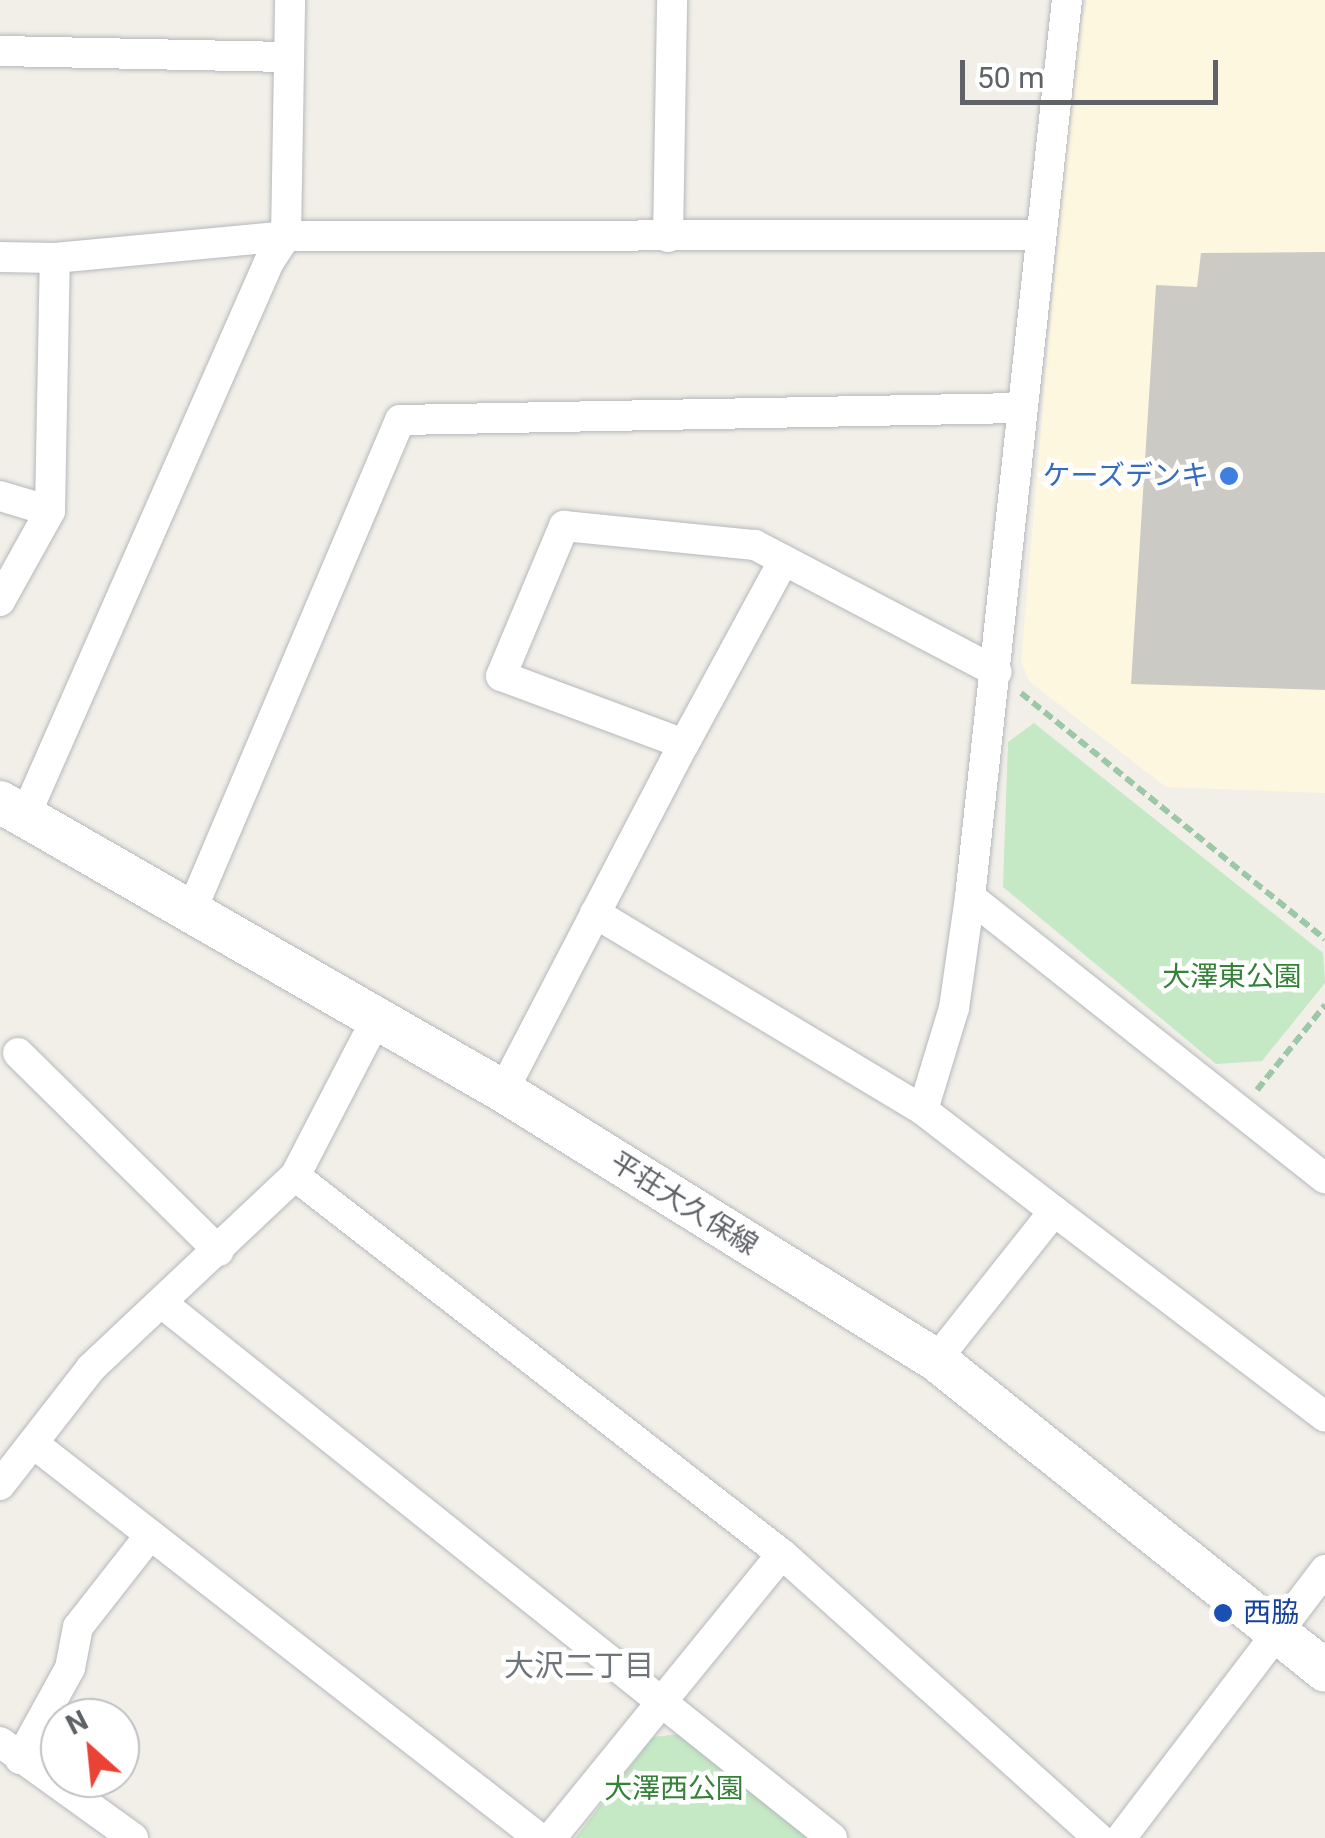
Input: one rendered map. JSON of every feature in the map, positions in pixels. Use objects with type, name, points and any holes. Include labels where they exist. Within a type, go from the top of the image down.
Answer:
[{"type":"main road","name":"平荘大久保線","points":[[12,809],[193,907],[503,1091],[936,1360],[1325,1672]]},
{"type":"street","points":[[12,809],[269,262],[286,236],[290,0]]},
{"type":"street","points":[[668,237],[672,0]]},
{"type":"street","points":[[922,1110],[954,1008],[970,897],[1067,0]]},
{"type":"street","points":[[0,51],[289,56]]},
{"type":"street","points":[[0,257],[55,258],[286,236],[1039,236]]},
{"type":"street","points":[[0,600],[50,512],[55,258]]},
{"type":"street","points":[[193,907],[400,420],[1022,408]]},
{"type":"street","points":[[0,496],[50,512]]},
{"type":"street","points":[[684,744],[501,676],[564,526],[755,545],[997,672]]},
{"type":"street","points":[[503,1091],[784,560]]},
{"type":"street","points":[[970,897],[1325,1178]]},
{"type":"street","points":[[595,913],[922,1110],[1325,1417]]},
{"type":"street","points":[[0,1484],[91,1368],[295,1176],[376,1018]]},
{"type":"street","points":[[18,1054],[218,1250]]},
{"type":"street","points":[[295,1176],[782,1554],[1098,1838]]},
{"type":"street","points":[[936,1360],[1054,1211]]},
{"type":"street","points":[[163,1304],[832,1838]]},
{"type":"street","points":[[34,1444],[148,1538],[539,1838]]},
{"type":"street","points":[[133,1838],[10,1750],[70,1668],[78,1627],[148,1538]]},
{"type":"street","points":[[551,1838],[782,1554]]},
{"type":"street","points":[[1121,1838],[1325,1570]]},
{"type":"path","points":[[997,672],[1325,939]]},
{"type":"path","points":[[1242,1110],[1325,1004]]},
{"type":"shaded area","points":[[1087,0],[1325,0],[1325,793],[1166,787],[1030,682],[1021,662],[1073,58]]},
{"type":"green space","name":"大澤東公園","points":[[1034,723],[1323,953],[1325,983],[1262,1061],[1216,1064],[1003,887],[1008,742]]},
{"type":"green space","name":"大澤西公園","points":[[681,1734],[810,1838],[575,1838],[653,1737]]},
{"type":"building","points":[[1325,252],[1325,690],[1131,684],[1156,285],[1197,287],[1201,253]]},
{"type":"place","name":"ケーズデンキ","points":[[1229,476]]},
{"type":"place","name":"西脇","points":[[1223,1613]]},
{"type":"district","name":"大沢二丁目","points":[[579,1666]]}]
